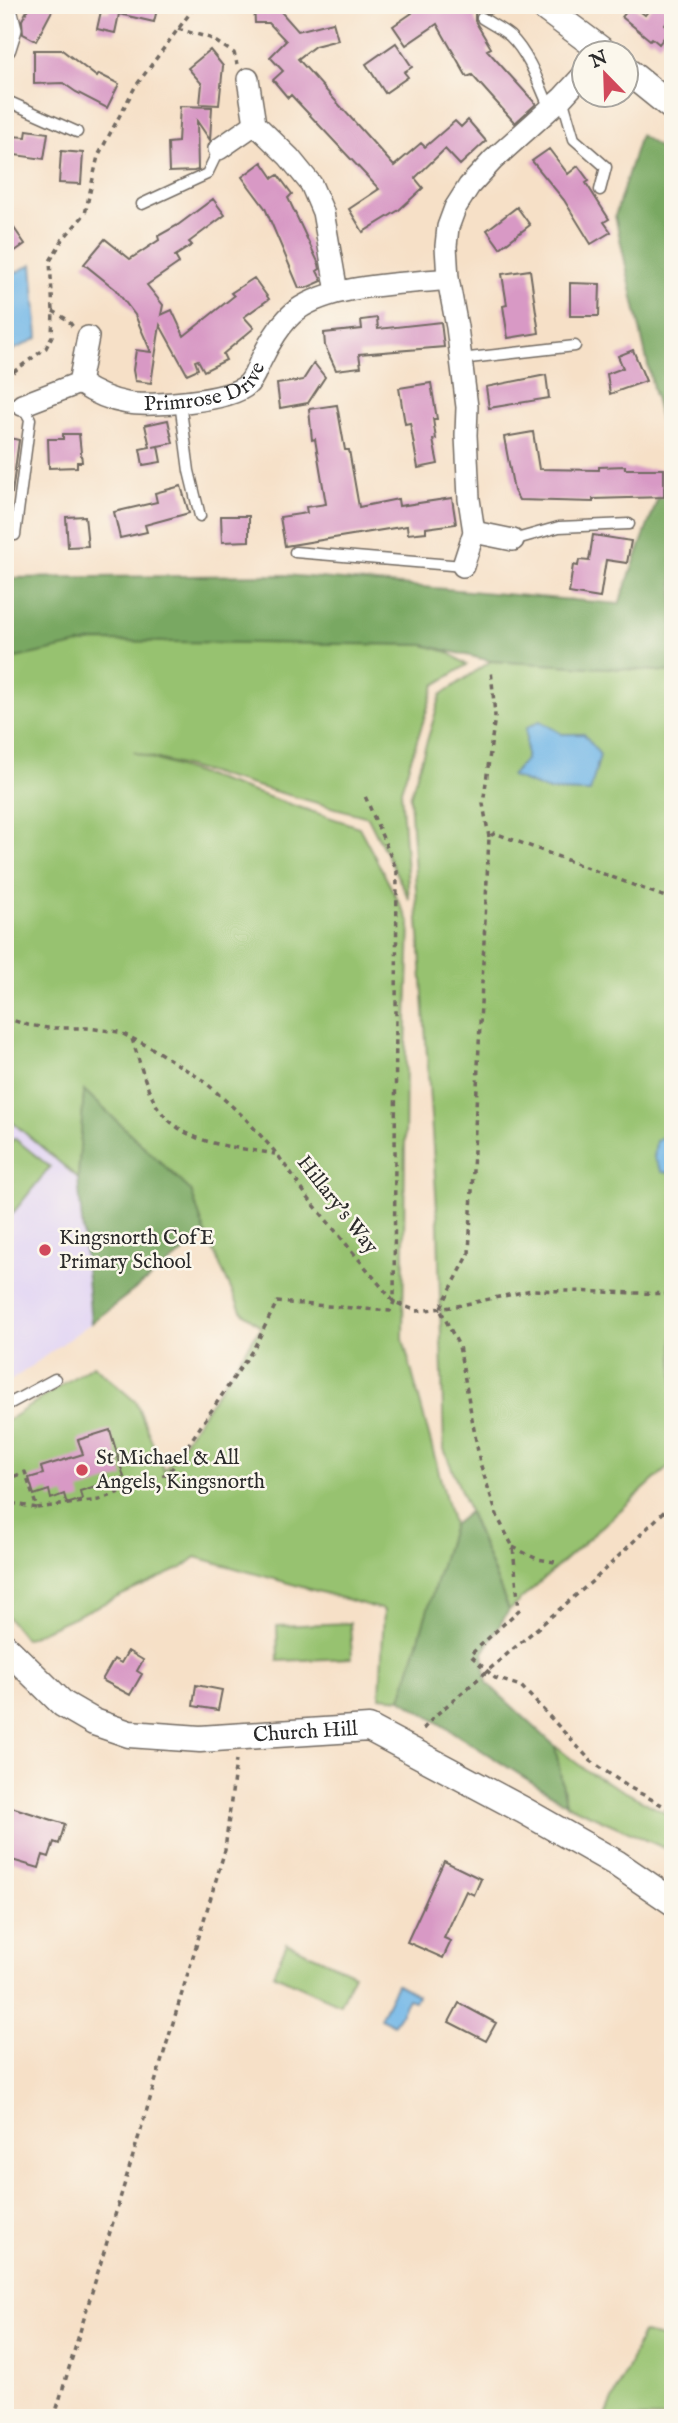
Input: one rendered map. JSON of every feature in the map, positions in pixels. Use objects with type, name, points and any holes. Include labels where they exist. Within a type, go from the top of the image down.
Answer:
[{"type":"street","points":[[5,5],[11,29],[5,48]]},
{"type":"street","points":[[541,5],[585,38]]},
{"type":"street","points":[[248,79],[255,124],[289,157],[311,184],[323,212],[337,292]]},
{"type":"street","points":[[640,82],[673,108]]},
{"type":"street","points":[[463,566],[474,532],[469,499],[467,407],[448,279],[448,227],[455,208],[469,186],[570,88]]},
{"type":"street","points":[[219,149],[255,124]]},
{"type":"street","name":"Primrose Drive","points":[[79,383],[97,395],[130,404],[215,399],[245,388],[253,379],[261,360],[281,328],[296,311],[337,292],[448,279]]},
{"type":"street","points":[[22,405],[79,383],[88,337]]},
{"type":"street","points":[[474,532],[513,540]]},
{"type":"street","name":"Church Hill","points":[[5,1647],[63,1704],[94,1722],[129,1734],[200,1739],[369,1728],[407,1746],[616,1863],[673,1902]]},
{"type":"lane","points":[[482,18],[510,36],[536,78],[556,103],[574,139],[606,167],[600,190]]},
{"type":"lane","points":[[5,100],[77,132]]},
{"type":"lane","points":[[142,204],[207,174],[219,149]]},
{"type":"lane","points":[[460,359],[575,346]]},
{"type":"lane","points":[[180,401],[189,471],[200,516]]},
{"type":"lane","points":[[15,535],[30,419],[22,405]]},
{"type":"lane","points":[[513,540],[559,527],[629,524]]},
{"type":"lane","points":[[295,552],[463,566]]},
{"type":"lane","points":[[5,1406],[55,1379]]},
{"type":"path","points":[[5,378],[46,348],[52,336],[50,261],[63,239],[85,214],[98,156],[135,87],[196,5]]},
{"type":"path","points":[[178,29],[209,38],[234,53],[239,71],[248,79]]},
{"type":"path","points":[[440,1309],[469,1254],[489,837],[483,804],[495,716],[491,669]]},
{"type":"path","points":[[5,1502],[37,1508],[99,1500],[169,1473],[254,1348],[277,1303],[390,1311],[394,1302],[397,871],[365,796]]},
{"type":"path","points":[[489,837],[495,833],[673,900]]},
{"type":"path","name":"Hillary's Way","points":[[5,1018],[48,1028],[87,1028],[118,1032],[204,1080],[277,1154],[309,1199],[394,1302]]},
{"type":"path","points":[[132,1039],[156,1105],[175,1127],[194,1139],[277,1154]]},
{"type":"path","points":[[394,1302],[417,1311],[440,1309],[532,1290],[673,1294]]},
{"type":"path","points":[[440,1309],[459,1346],[480,1462],[498,1518],[513,1547],[519,1611],[470,1655],[495,1678],[521,1686],[591,1760],[627,1786],[673,1811]]},
{"type":"path","points":[[5,1480],[25,1472],[37,1508]]},
{"type":"path","points":[[407,1746],[436,1715],[596,1579],[673,1503]]},
{"type":"path","points":[[513,1547],[537,1559],[555,1562]]},
{"type":"path","points":[[54,2418],[225,1850],[239,1737]]},
{"type":"shaded area","name":"Kingsnorth CofE Primary School","points":[[5,1116],[78,1178],[91,1323],[5,1385]]},
{"type":"green space","points":[[640,135],[673,157],[673,672],[491,661],[424,645],[94,641],[16,658],[5,643],[5,578],[285,575],[619,604],[670,465],[615,216]]},
{"type":"green space","points":[[129,637],[424,645],[448,652],[467,665],[435,685],[401,790],[409,899],[368,817],[133,752],[359,827],[410,923],[403,1339],[453,1525],[401,1699],[380,1697],[384,1610],[196,1557],[182,1568],[25,1639],[5,1614],[5,1422],[93,1365],[136,1402],[164,1471],[261,1327],[241,1311],[206,1235],[191,1191],[84,1091],[78,1178],[5,1116],[5,643],[94,641]]},
{"type":"green space","points":[[491,661],[673,672],[673,1463],[509,1610],[444,1449],[438,1224],[410,797],[441,695]]},
{"type":"green space","points":[[84,1090],[191,1191],[206,1235],[91,1323],[78,1178]]},
{"type":"green space","points":[[14,1138],[50,1167],[5,1223],[5,1148]]},
{"type":"green space","points":[[469,1512],[509,1610],[483,1653],[487,1683],[555,1746],[566,1804],[401,1699],[453,1525]]},
{"type":"green space","points":[[350,1623],[352,1658],[278,1661],[277,1626]]},
{"type":"green space","points":[[555,1746],[588,1772],[673,1817],[673,1852],[566,1804]]},
{"type":"green space","points":[[287,1943],[354,1974],[340,2004],[273,1974]]},
{"type":"green space","points":[[643,2333],[673,2339],[673,2418],[605,2418]]},
{"type":"water","points":[[32,264],[38,338],[5,354],[5,278]]},
{"type":"water","points":[[540,721],[562,734],[584,734],[600,755],[590,792],[549,791],[511,776],[526,759],[526,728]]},
{"type":"water","points":[[673,1132],[673,1173],[662,1172],[654,1158],[656,1141]]},
{"type":"water","points":[[397,1984],[417,1995],[414,2001],[408,1999],[394,2025],[380,2018]]},
{"type":"building","points":[[30,5],[55,5],[36,41],[23,34],[22,20]]},
{"type":"building","points":[[110,5],[158,5],[154,22],[119,14],[115,33],[97,29],[101,11],[115,13],[109,12]]},
{"type":"building","points":[[254,5],[275,5],[298,31],[333,22],[338,40],[315,46],[298,59],[394,166],[421,143],[425,147],[455,121],[461,127],[468,120],[486,141],[460,165],[445,149],[415,178],[423,188],[399,210],[363,232],[349,209],[379,189],[291,95],[288,98],[273,80],[283,71],[270,57],[286,41],[269,23],[255,23]]},
{"type":"building","points":[[407,5],[506,5],[490,14],[479,11],[475,14],[475,21],[491,48],[487,50],[536,104],[515,123],[472,75],[467,77],[437,24],[406,45],[393,26],[412,13]]},
{"type":"building","points":[[632,5],[645,15],[653,5],[662,5],[673,14],[665,25],[669,31],[659,44],[622,17]]},
{"type":"building","points":[[396,43],[412,67],[404,72],[408,77],[385,93],[366,64]]},
{"type":"building","points":[[34,50],[62,50],[97,77],[99,74],[119,84],[107,108],[63,83],[34,84]]},
{"type":"building","points":[[210,50],[223,66],[219,105],[200,104],[202,84],[188,68]]},
{"type":"building","points":[[180,106],[212,107],[210,140],[197,121],[198,170],[169,172],[168,143],[178,142]]},
{"type":"building","points":[[27,130],[48,133],[44,159],[7,154],[9,136],[26,137]]},
{"type":"building","points":[[549,149],[568,174],[578,166],[609,219],[604,222],[611,232],[591,244],[564,200],[532,161]]},
{"type":"building","points":[[61,151],[83,153],[81,184],[59,183]]},
{"type":"building","points":[[262,162],[273,178],[278,175],[292,194],[288,198],[319,264],[320,269],[317,271],[322,281],[306,288],[299,288],[265,208],[242,177]]},
{"type":"building","points":[[213,199],[225,215],[189,242],[192,245],[175,256],[179,263],[147,285],[163,305],[161,315],[172,310],[184,336],[234,296],[231,293],[254,278],[269,299],[244,317],[254,328],[223,354],[226,360],[204,371],[198,360],[195,361],[198,369],[187,374],[160,325],[151,383],[135,381],[133,370],[136,350],[151,352],[135,315],[115,289],[84,264],[105,239],[130,259],[159,240],[158,236]]},
{"type":"building","points":[[517,207],[530,225],[500,248],[487,230]]},
{"type":"building","points":[[5,215],[25,244],[5,258]]},
{"type":"building","points":[[530,270],[539,333],[508,338],[502,274]]},
{"type":"building","points":[[570,283],[600,284],[599,316],[570,316]]},
{"type":"building","points":[[377,318],[378,329],[441,322],[444,347],[359,354],[361,367],[336,370],[325,346],[324,333],[362,329],[361,320]]},
{"type":"building","points":[[633,350],[646,381],[610,394],[607,374],[623,368],[618,356]]},
{"type":"building","points":[[314,363],[325,377],[308,403],[280,408],[277,384],[303,380]]},
{"type":"building","points":[[546,375],[549,398],[489,408],[486,387]]},
{"type":"building","points":[[431,383],[437,419],[433,419],[436,439],[433,440],[438,464],[418,468],[410,423],[405,424],[399,388]]},
{"type":"building","points":[[337,405],[345,450],[349,450],[359,507],[398,499],[399,506],[452,498],[456,524],[426,528],[426,532],[408,534],[407,526],[285,546],[280,517],[307,513],[306,507],[326,504],[315,439],[312,440],[309,409]]},
{"type":"building","points":[[168,420],[173,443],[158,446],[161,462],[143,465],[140,449],[150,447],[145,425]]},
{"type":"building","points":[[533,432],[539,469],[599,470],[599,467],[625,466],[625,469],[664,469],[664,497],[593,499],[593,502],[519,500],[514,491],[504,437]]},
{"type":"building","points":[[63,434],[79,434],[82,462],[77,462],[77,467],[49,468],[48,439],[63,439]]},
{"type":"building","points":[[5,437],[19,440],[12,493],[5,492]]},
{"type":"building","points":[[181,486],[189,513],[145,525],[147,532],[120,538],[114,512],[157,502],[155,493]]},
{"type":"building","points":[[85,516],[88,546],[68,547],[66,517]]},
{"type":"building","points":[[221,516],[249,516],[249,541],[222,542]]},
{"type":"building","points":[[593,535],[631,541],[627,563],[606,560],[600,598],[569,593],[573,565],[578,566],[579,560],[589,561]]},
{"type":"building","name":"St Michael & All Angels, Kingsnorth","points":[[110,1430],[124,1477],[80,1491],[82,1499],[67,1504],[64,1494],[51,1499],[49,1490],[34,1495],[29,1478],[43,1474],[41,1467],[83,1454],[78,1440]]},
{"type":"building","points":[[128,1651],[143,1660],[137,1671],[142,1674],[130,1695],[102,1680],[114,1659],[121,1663]]},
{"type":"building","points":[[196,1685],[222,1690],[218,1710],[193,1706]]},
{"type":"building","points":[[5,1805],[65,1824],[59,1844],[54,1842],[49,1857],[43,1855],[39,1868],[5,1858]]},
{"type":"building","points":[[444,1861],[481,1879],[474,1895],[466,1891],[444,1938],[451,1941],[443,1958],[407,1942]]},
{"type":"building","points":[[459,2003],[496,2023],[486,2041],[449,2022]]},
{"type":"place","name":"Kingsnorth CofE Primary School","points":[[45,1250]]},
{"type":"place","name":"St Michael & All Angels, Kingsnorth","points":[[82,1470]]}]
